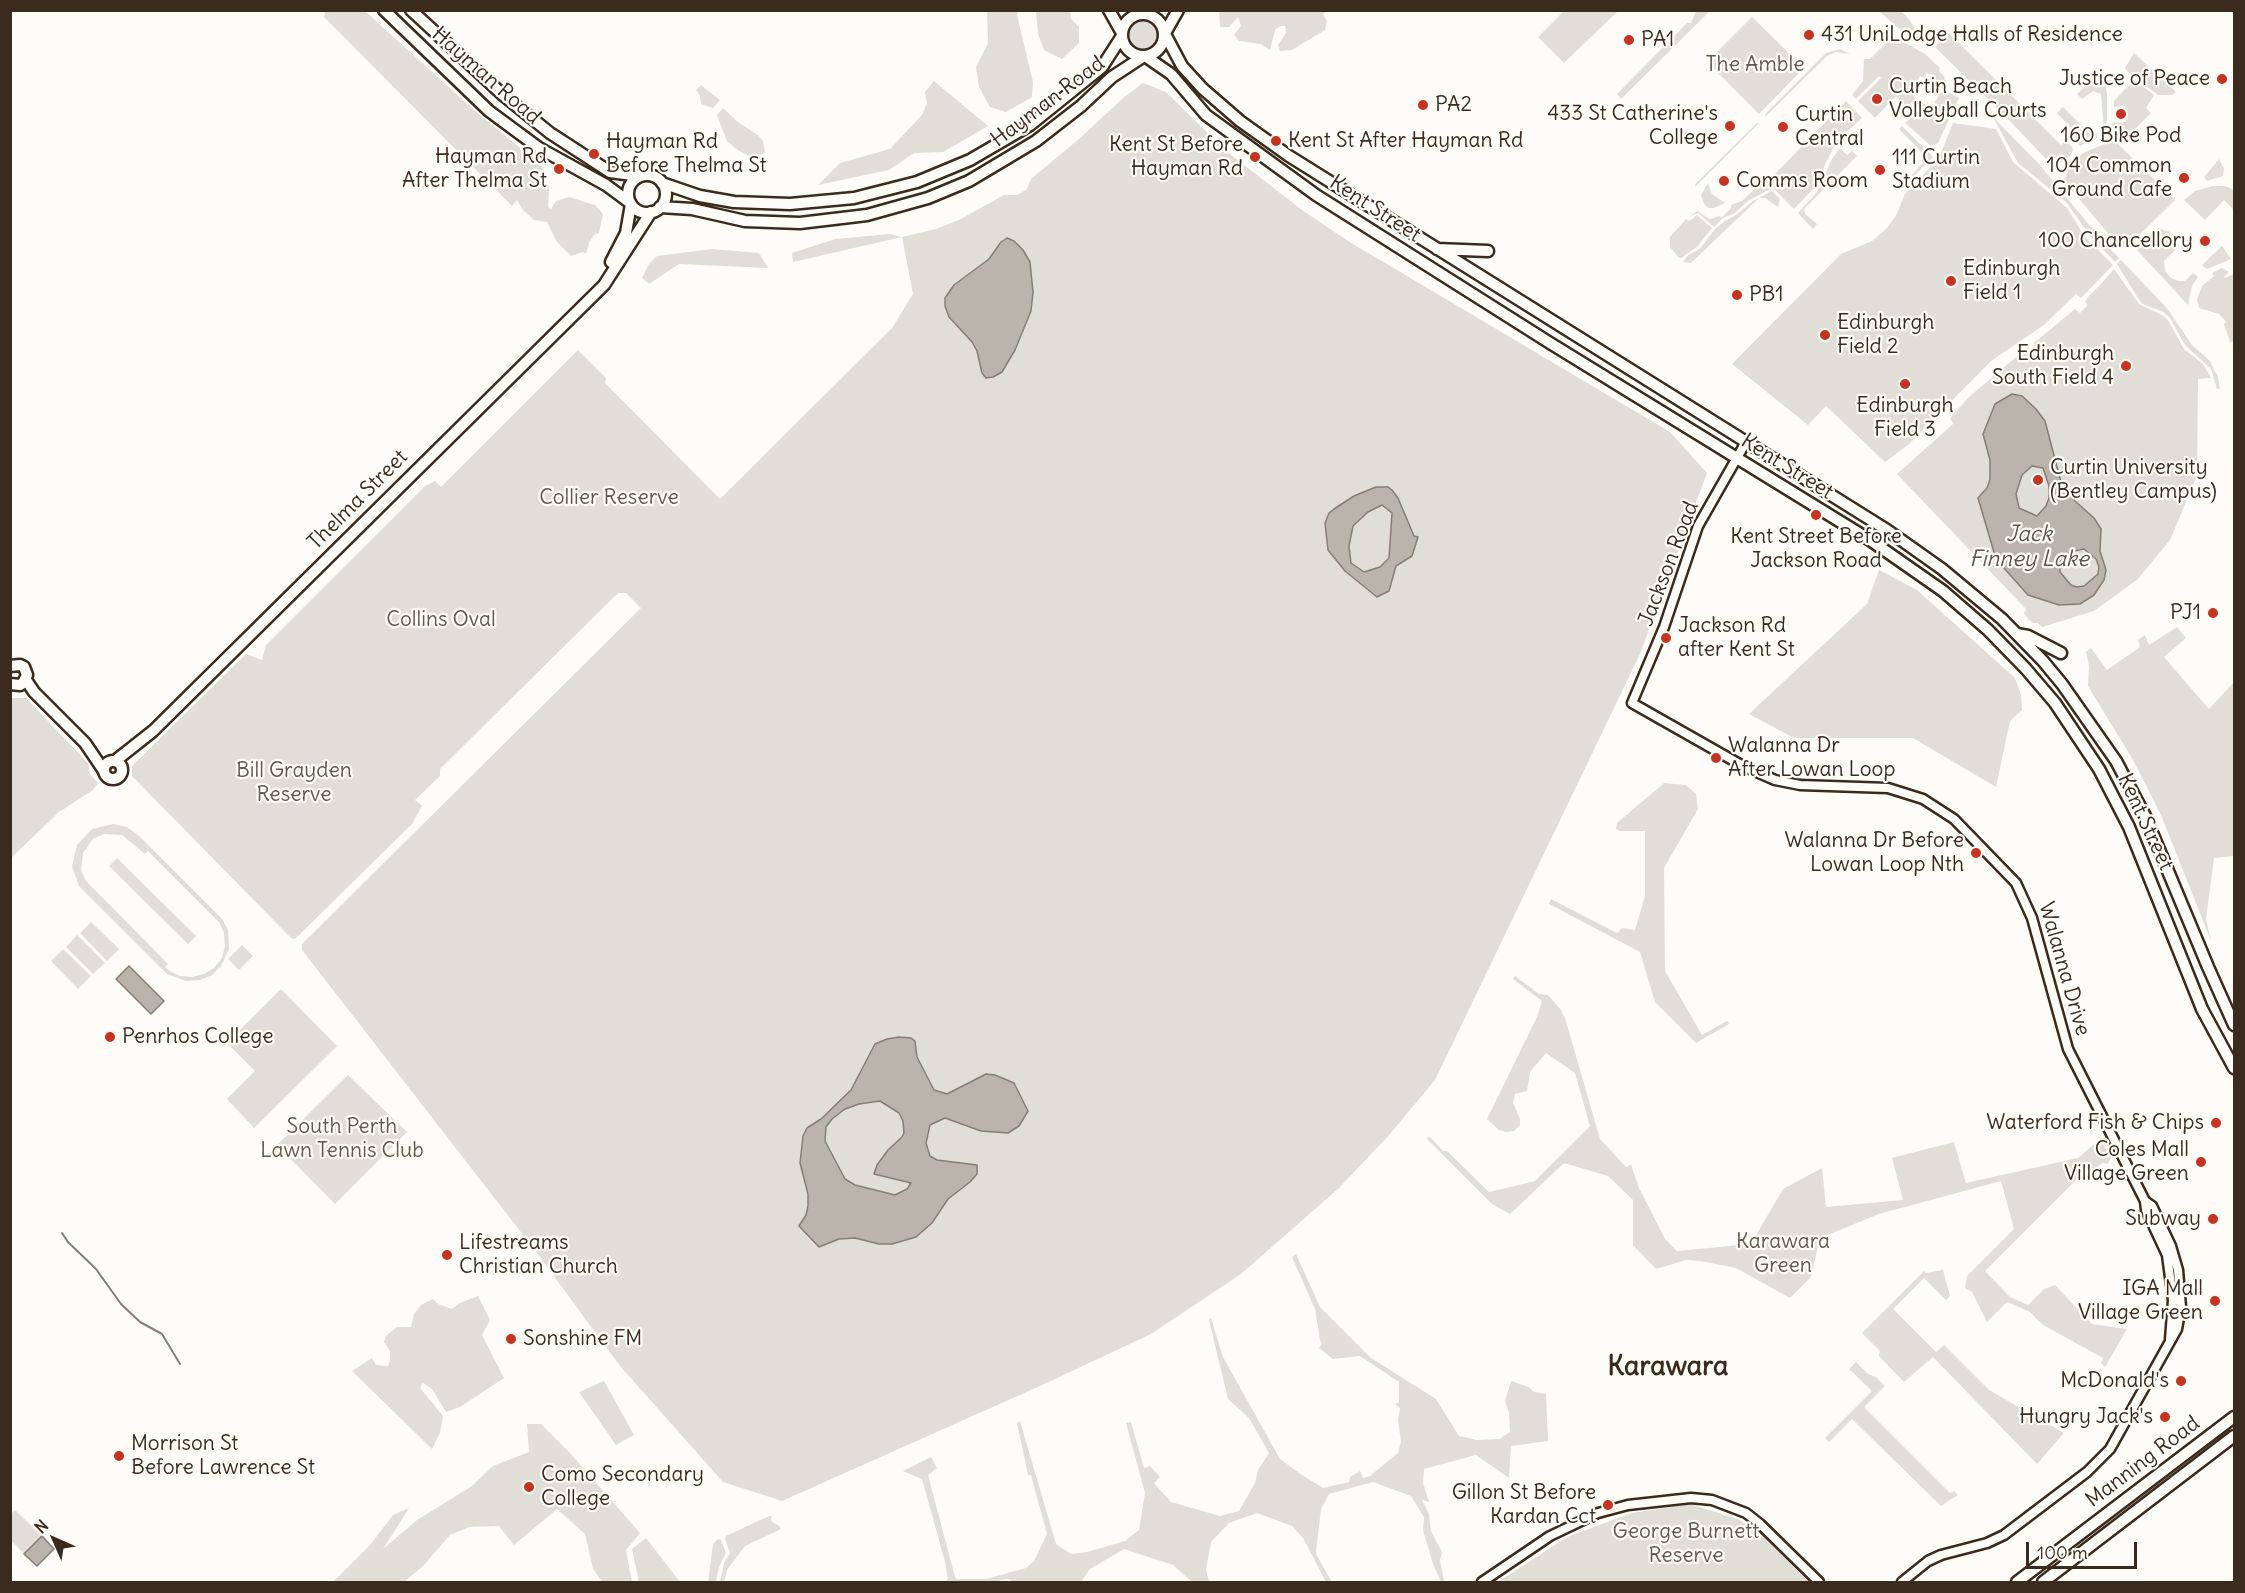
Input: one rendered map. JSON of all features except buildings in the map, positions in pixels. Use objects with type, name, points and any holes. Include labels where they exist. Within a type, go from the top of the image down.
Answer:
[{"type":"main road","name":"Hayman Road","points":[[384,10],[489,111],[539,148],[571,168],[606,185],[630,203]]},
{"type":"main road","name":"Hayman Road","points":[[411,10],[503,95],[558,138],[610,172],[640,176]]},
{"type":"main road","points":[[1109,10],[1128,50],[1136,55],[1144,56],[1160,48],[1164,34],[1178,10]]},
{"type":"main road","points":[[1122,35],[1126,21],[1142,12],[1158,19],[1164,34]]},
{"type":"main road","name":"Kent Street","points":[[1164,34],[1176,58],[1188,73],[1240,121],[1317,175],[1920,552],[1982,601],[2017,634],[2062,684],[2116,761],[2145,816],[2233,1021]]},
{"type":"main road","name":"Hayman Road","points":[[662,183],[681,191],[734,202],[790,204],[854,198],[917,182],[970,160],[1030,125],[1102,67],[1122,35]]},
{"type":"main road","name":"Hayman Road","points":[[656,209],[692,209],[746,221],[800,223],[867,215],[928,198],[969,181],[1036,141],[1082,106],[1112,77],[1144,56]]},
{"type":"main road","name":"Kent Street","points":[[1144,56],[1171,74],[1206,115],[1323,200],[1911,567],[1988,630],[2039,684],[2083,743],[2120,807],[2202,1009],[2235,1068]]},
{"type":"main road","points":[[640,176],[652,176],[662,183],[665,192],[656,209],[640,212],[630,203],[629,188],[631,183],[640,176]]},
{"type":"main road","name":"Thelma Street","points":[[591,296],[620,248],[626,233],[630,203]]},
{"type":"main road","name":"Thelma Street","points":[[104,771],[105,765],[117,763],[153,731],[604,285],[656,209]]},
{"type":"main road","points":[[1436,249],[1488,251]]},
{"type":"main road","points":[[2017,634],[2028,636],[2061,653]]},
{"type":"main road","points":[[12,664],[24,668],[27,675],[19,683],[34,692],[85,743],[103,757],[117,763],[120,777],[114,779],[106,776],[85,743]]},
{"type":"main road","points":[[2212,1028],[2233,1021]]},
{"type":"main road","name":"Manning Road","points":[[2017,1582],[2235,1416]]},
{"type":"main road","name":"Manning Road","points":[[2043,1582],[2235,1436]]},
{"type":"street","name":"Jackson Road","points":[[1632,703],[1664,627],[1698,526],[1746,442]]},
{"type":"street","name":"Walanna Drive","points":[[1632,703],[1764,776],[1800,785],[1877,786],[1902,790],[1942,810],[2008,873],[2021,892],[2032,918],[2068,1048],[2145,1201],[2152,1206],[2160,1220],[2178,1270],[2181,1307],[2177,1329],[2116,1439],[2100,1461],[2004,1535],[1987,1543],[1928,1561],[1902,1582]]},
{"type":"street","points":[[1482,1582],[1550,1536],[1585,1519],[1628,1505],[1691,1498],[1712,1500],[1746,1513],[1819,1582]]},
{"type":"green space","points":[[324,11],[365,11],[474,110],[542,166],[544,171],[536,175],[549,189],[548,207],[551,209],[556,201],[569,197],[595,205],[603,214],[599,233],[594,235],[589,243],[586,254],[583,252],[571,256],[557,242],[547,222],[534,220],[523,210],[517,200],[512,206],[323,16]]},
{"type":"green space","points":[[987,11],[1018,11],[1017,15],[1033,82],[1032,97],[1006,112],[990,107],[979,87],[976,67],[988,43]]},
{"type":"green space","points":[[1036,11],[1070,11],[1071,19],[1079,27],[1079,43],[1062,59],[1044,50],[1038,34]]},
{"type":"green space","points":[[1219,11],[1327,11],[1323,14],[1327,21],[1325,30],[1292,50],[1280,51],[1278,45],[1286,33],[1285,26],[1280,26],[1275,30],[1270,50],[1261,44],[1239,41],[1234,35],[1241,26],[1238,17],[1229,27],[1220,27]]},
{"type":"green space","points":[[1564,11],[1618,11],[1564,63],[1538,37]]},
{"type":"green space","points":[[1696,11],[1710,11],[1621,99],[1617,94],[1687,23],[1691,23]]},
{"type":"green space","points":[[1879,11],[1901,11],[1909,19],[1921,39],[1898,28]]},
{"type":"green space","name":"The Amble","points":[[1752,17],[1804,68],[1759,114],[1707,62]]},
{"type":"green space","points":[[1143,21],[1153,25],[1157,35],[1153,45],[1143,49],[1133,45],[1129,35],[1133,25]]},
{"type":"green space","points":[[1948,32],[2061,145],[2065,141],[2072,147],[2070,156],[2059,164],[2049,162],[1935,47]]},
{"type":"green space","points":[[1893,36],[1925,54],[1940,68],[1945,86],[1940,87],[1931,78],[1932,74],[1926,73],[1925,78],[1920,76],[1915,84],[1911,83],[1909,87],[1913,89],[1915,99],[1907,107],[1896,96],[1875,118],[1858,101],[1881,78],[1879,76],[1856,99],[1852,95],[1863,81],[1864,59],[1870,59]]},
{"type":"green space","points":[[1840,49],[1850,54],[1836,52],[1827,56],[1765,117],[1766,113],[1826,53]]},
{"type":"green space","points":[[2134,53],[2176,92],[2172,95],[2158,95],[2127,71],[2125,68]]},
{"type":"green space","points":[[2103,69],[2107,94],[2107,120],[2104,130],[2101,94],[2093,91],[2082,99],[2077,94]]},
{"type":"green space","points":[[2132,78],[2154,95],[2146,108],[2151,113],[2135,129],[2120,135],[2112,128],[2112,123],[2126,122],[2125,106],[2114,107],[2114,101],[2129,85]]},
{"type":"green space","points":[[934,81],[988,126],[943,152],[914,153],[889,170],[818,185],[840,163],[890,149],[922,115],[927,103],[925,92]]},
{"type":"green space","points":[[1143,83],[1166,92],[1226,151],[1302,210],[1348,241],[1670,432],[1707,473],[1640,654],[1435,1080],[1390,1134],[1339,1188],[1241,1274],[1151,1334],[782,1501],[723,1482],[620,1366],[534,1249],[302,950],[302,944],[641,608],[626,593],[618,593],[440,769],[440,776],[415,800],[422,806],[412,824],[296,938],[292,939],[132,776],[132,766],[246,654],[262,660],[266,645],[425,486],[435,481],[441,487],[578,350],[606,378],[605,383],[720,499],[892,328],[913,294],[902,237],[936,229],[959,220],[1004,195],[1017,195],[1026,190],[1032,178]]},
{"type":"green space","points":[[701,85],[720,100],[713,108],[701,104],[696,90]]},
{"type":"green space","points":[[1946,91],[1959,98],[1938,143],[1931,146],[1905,123],[1916,113],[1914,110],[1920,103],[1930,105],[1933,110],[1937,108],[1935,102],[1941,92]]},
{"type":"green space","points":[[1846,101],[1862,118],[1836,142],[1814,188],[1794,209],[1772,187],[1771,178]]},
{"type":"green space","points":[[2063,107],[2092,136],[2097,133],[2097,138],[2080,146],[2071,135],[2074,131],[2057,113]]},
{"type":"green space","points":[[723,108],[739,123],[758,135],[763,141],[765,153],[749,156],[727,141],[717,115]]},
{"type":"green space","points":[[1993,117],[2039,164],[2119,258],[2115,262],[2090,236],[2067,203],[2018,163]]},
{"type":"green space","points":[[1759,123],[1695,187],[1696,183]]},
{"type":"green space","points":[[1953,123],[1996,129],[2013,162],[2067,208],[2085,237],[2113,265],[2081,298],[2076,294],[2044,325],[1991,361],[1909,444],[1885,462],[1826,406],[1808,425],[1732,364],[1841,254],[1872,241],[1887,228],[1896,216],[1905,194],[1939,158]]},
{"type":"green space","points":[[1902,126],[1933,157],[1909,181],[1905,176],[1910,177],[1927,158],[1899,129]]},
{"type":"green space","points":[[2114,140],[2175,200],[2126,248],[2117,244],[2069,187],[2065,179],[2068,168],[2083,153]]},
{"type":"green space","points":[[1840,148],[1847,155],[1852,151],[1857,156],[1804,209],[1805,214],[1817,224],[1813,229],[1798,213],[1817,192],[1832,159]]},
{"type":"green space","points":[[2219,159],[2224,169],[2223,176],[2207,181],[2204,177]]},
{"type":"green space","points":[[1770,174],[1767,181],[1770,189],[1748,201],[1714,227],[1698,213],[1689,217],[1697,211],[1710,219],[1720,216],[1721,218],[1731,208],[1731,205],[1742,201]]},
{"type":"green space","points":[[1708,183],[1712,194],[1725,203],[1714,208],[1708,208],[1704,204],[1701,195]]},
{"type":"green space","points":[[2213,186],[2226,186],[2234,190],[2234,210],[2224,200],[2205,220],[2184,200],[2195,191]]},
{"type":"green space","points":[[1772,191],[1780,199],[1778,207],[1765,198],[1759,198],[1691,263],[1683,262],[1688,255],[1700,249],[1715,229],[1725,221],[1753,201]]},
{"type":"green space","points":[[1697,215],[1712,228],[1697,247],[1681,258],[1678,257],[1670,247],[1670,237],[1686,219],[1689,221]]},
{"type":"green space","points":[[2158,228],[2170,232],[2172,239],[2179,246],[2164,261],[2165,271],[2171,278],[2178,281],[2185,281],[2193,273],[2198,277],[2192,286],[2188,305],[2137,250]]},
{"type":"green space","points":[[890,234],[902,237],[793,262],[792,253],[835,239]]},
{"type":"green space","points":[[2222,246],[2231,259],[2207,269],[2202,265]]},
{"type":"green space","points":[[712,249],[759,253],[768,268],[679,264],[649,284],[642,278],[649,264],[657,256]]},
{"type":"green space","points":[[2121,260],[2166,307],[2192,345],[2210,361],[2218,377],[2220,389],[2217,389],[2211,369],[2185,345],[2170,318],[2163,312],[2143,304],[2138,298],[2117,264]]},
{"type":"green space","points":[[2222,268],[2229,272],[2225,278],[2234,274],[2234,341],[2230,342],[2224,324],[2226,322],[2219,314],[2199,308],[2197,299],[2202,286],[2214,276],[2212,273]]},
{"type":"green space","points":[[2114,269],[2139,304],[2168,320],[2184,349],[2203,364],[2211,378],[2198,379],[2197,476],[2170,540],[2138,579],[2094,611],[2042,627],[2028,619],[2024,613],[2026,609],[1897,474],[1953,424],[1950,418],[1969,397],[2029,346],[2030,357],[2035,354],[2034,343],[2075,309],[2080,313],[2088,305],[2085,302],[2088,297]]},
{"type":"green space","points":[[1879,570],[1917,590],[2015,678],[2021,695],[2022,710],[2010,721],[1996,787],[1913,738],[1794,738],[1749,714],[1867,604]]},
{"type":"green space","points":[[2177,627],[2186,638],[2164,657],[2209,709],[2234,682],[2234,856],[2214,858],[2206,919],[2211,941],[2161,815],[2133,760],[2088,686],[2089,666],[2086,652],[2091,648],[2107,670],[2140,647],[2138,640],[2145,635],[2149,645]]},
{"type":"green space","points":[[11,698],[26,698],[88,763],[90,774],[98,783],[93,790],[59,812],[11,858]]},
{"type":"green space","points":[[1664,783],[1686,785],[1696,794],[1698,809],[1664,868],[1665,971],[1702,1035],[1727,1021],[1729,1024],[1696,1043],[1655,1002],[1640,952],[1549,904],[1551,899],[1617,933],[1622,928],[1635,930],[1645,896],[1645,831],[1619,831],[1616,829],[1617,823]]},
{"type":"green space","points":[[113,824],[127,827],[139,836],[222,919],[228,930],[229,949],[221,966],[212,975],[200,980],[186,981],[167,974],[79,886],[72,866],[77,845],[92,829]],"holes":[[[104,834],[122,835],[145,854],[148,851],[219,922],[224,933],[225,946],[222,958],[214,968],[192,977],[180,976],[170,971],[165,967],[168,964],[86,881],[81,870],[83,853],[93,839]]]},
{"type":"green space","points":[[117,858],[196,936],[188,944],[109,866]]},
{"type":"green space","points":[[91,922],[119,949],[107,961],[80,933]]},
{"type":"green space","points":[[77,935],[105,963],[93,974],[66,947]]},
{"type":"green space","points":[[242,945],[253,956],[239,970],[228,959]]},
{"type":"green space","points":[[63,949],[91,976],[78,989],[51,961]]},
{"type":"green space","name":"Karawara Green","points":[[1515,976],[1539,994],[1548,995],[1561,1010],[1600,1139],[1626,1167],[1631,1165],[1639,1188],[1665,1239],[1677,1251],[1751,1244],[1783,1189],[1822,1168],[1826,1207],[1903,1200],[1892,1158],[1954,1142],[1966,1183],[2078,1158],[2100,1139],[2111,1158],[2108,1164],[2103,1163],[2076,1180],[1985,1271],[2010,1297],[2028,1305],[2044,1289],[2055,1285],[2092,1324],[2127,1329],[2105,1367],[2101,1363],[2103,1358],[2043,1325],[2030,1312],[2007,1302],[1987,1322],[1972,1292],[1965,1288],[1967,1276],[2014,1229],[2001,1181],[1879,1214],[1820,1238],[1811,1277],[1790,1298],[1736,1268],[1686,1260],[1656,1269],[1633,1245],[1633,1200],[1608,1176],[1564,1163],[1510,1214],[1492,1204],[1427,1139],[1429,1136],[1489,1192],[1535,1181],[1590,1126],[1575,1073],[1546,1053],[1530,1072],[1527,1091],[1515,1094],[1513,1103],[1520,1119],[1520,1125],[1514,1131],[1506,1132],[1499,1130],[1487,1119],[1537,1017],[1542,1001],[1513,979]]},
{"type":"green space","name":"South Perth Lawn Tennis Club","points":[[281,989],[337,1046],[254,1128],[227,1099],[255,1071],[227,1043]]},
{"type":"green space","name":"South Perth Lawn Tennis Club","points":[[348,1075],[407,1132],[335,1204],[277,1145]]},
{"type":"green space","points":[[1296,1254],[1320,1307],[1371,1358],[1436,1399],[1459,1436],[1477,1440],[1499,1439],[1510,1432],[1509,1413],[1505,1401],[1511,1381],[1529,1387],[1534,1392],[1546,1394],[1548,1441],[1511,1446],[1509,1478],[1476,1455],[1424,1469],[1423,1483],[1429,1502],[1422,1500],[1429,1514],[1431,1531],[1442,1552],[1440,1560],[1444,1582],[1441,1582],[1433,1564],[1423,1530],[1424,1517],[1411,1496],[1373,1482],[1329,1494],[1321,1509],[1316,1551],[1332,1582],[1326,1582],[1303,1538],[1292,1526],[1257,1513],[1229,1523],[1211,1542],[1206,1569],[1209,1582],[1192,1582],[1173,1565],[1124,1549],[1090,1569],[1081,1582],[1015,1582],[1007,1579],[994,1582],[945,1582],[948,1579],[945,1562],[922,1479],[903,1471],[931,1457],[937,1468],[928,1475],[957,1579],[986,1579],[1026,1568],[1034,1561],[1047,1534],[1031,1475],[1028,1475],[1017,1423],[1020,1421],[1056,1544],[1071,1554],[1087,1552],[1125,1541],[1139,1530],[1145,1493],[1126,1423],[1131,1422],[1144,1468],[1150,1466],[1160,1477],[1154,1483],[1171,1502],[1220,1516],[1239,1511],[1255,1483],[1258,1470],[1269,1453],[1249,1418],[1228,1399],[1209,1320],[1211,1318],[1223,1357],[1280,1459],[1299,1473],[1323,1488],[1349,1482],[1350,1477],[1360,1471],[1363,1478],[1370,1476],[1398,1453],[1401,1442],[1398,1420],[1400,1408],[1395,1404],[1399,1402],[1399,1382],[1360,1356],[1333,1359],[1319,1348],[1322,1344],[1315,1309],[1292,1257]]},
{"type":"green space","points":[[1943,1270],[1950,1296],[1946,1300],[1924,1278],[1893,1309],[1936,1352],[1944,1345],[1989,1390],[2064,1433],[2037,1464],[1933,1357],[1904,1382],[1879,1356],[1880,1351],[1862,1333],[1924,1271],[1926,1273]]},
{"type":"green space","points":[[478,1296],[490,1320],[482,1335],[504,1378],[460,1407],[446,1412],[432,1389],[423,1383],[420,1388],[443,1416],[440,1433],[432,1449],[352,1371],[372,1358],[376,1365],[388,1366],[390,1351],[384,1342],[386,1336],[397,1327],[411,1327],[414,1314],[421,1305],[433,1299],[438,1304],[452,1309]]},
{"type":"green space","points":[[1856,1362],[1885,1386],[1864,1407],[1950,1493],[1954,1491],[1958,1495],[1941,1506],[1852,1419],[1829,1442],[1825,1438],[1872,1391],[1849,1369]]},
{"type":"green space","points":[[604,1381],[634,1435],[616,1445],[579,1392]]},
{"type":"green space","points":[[527,1424],[541,1424],[570,1453],[640,1533],[626,1550],[632,1582],[602,1582],[593,1569],[585,1534],[557,1509],[514,1545],[499,1526],[469,1527],[450,1535],[423,1566],[404,1582],[333,1582],[370,1545],[393,1515],[409,1508],[383,1549],[417,1520],[472,1486],[493,1466],[529,1452]]},
{"type":"green space","name":"George Burnett Reserve","points":[[1690,1504],[1738,1519],[1764,1537],[1809,1582],[1498,1582],[1567,1537],[1632,1513]]},
{"type":"green space","points":[[15,1510],[42,1536],[24,1554],[11,1540],[11,1514]]},
{"type":"green space","points":[[772,1516],[771,1521],[781,1529],[745,1546],[727,1570],[724,1582],[720,1582],[724,1563],[730,1553],[726,1536]]},
{"type":"green space","points":[[646,1538],[680,1582],[639,1582],[632,1549]]},
{"type":"green space","points":[[718,1539],[721,1540],[726,1553],[719,1567],[716,1582],[708,1582],[713,1544]]},
{"type":"water","points":[[1007,238],[1023,250],[1030,262],[1033,292],[1031,311],[1015,350],[1002,372],[986,378],[982,373],[977,351],[972,342],[949,317],[945,298],[954,285],[989,259],[1001,242]]},
{"type":"water","name":"Jack Finney Lake","points":[[2012,394],[2022,396],[2036,409],[2045,421],[2061,482],[2101,529],[2100,551],[2106,570],[2104,580],[2094,595],[2080,604],[2059,605],[2028,595],[1996,559],[1978,498],[1987,488],[1990,479],[1990,460],[1983,434],[1995,404]],"holes":[[[2032,466],[2043,468],[2049,486],[2046,506],[2037,516],[2019,508],[2016,494],[2022,475]],[[2084,549],[2096,559],[2099,567],[2098,574],[2084,586],[2077,587],[2071,585],[2060,572],[2060,561],[2070,552]]]},
{"type":"water","points":[[1376,487],[1388,487],[1398,498],[1414,536],[1418,537],[1412,556],[1396,566],[1389,591],[1377,597],[1345,571],[1328,550],[1325,523],[1329,513],[1354,496]],"holes":[[[1382,505],[1392,513],[1389,558],[1380,567],[1364,572],[1351,563],[1349,546],[1353,526],[1368,512]]]},
{"type":"water","points":[[129,966],[164,1001],[151,1014],[116,979]]},
{"type":"water","points":[[899,1037],[911,1038],[915,1041],[917,1057],[934,1090],[947,1094],[986,1074],[995,1075],[1014,1083],[1028,1111],[1019,1126],[1008,1133],[981,1131],[945,1118],[930,1125],[926,1143],[930,1156],[937,1160],[977,1165],[977,1174],[948,1199],[932,1223],[916,1237],[892,1244],[879,1244],[855,1238],[839,1239],[819,1247],[799,1226],[806,1215],[808,1206],[808,1194],[800,1163],[803,1136],[807,1128],[821,1119],[851,1090],[875,1044]],"holes":[[[880,1101],[899,1113],[903,1121],[904,1133],[877,1165],[874,1174],[911,1183],[907,1189],[895,1195],[855,1185],[845,1179],[825,1141],[826,1127],[832,1119],[845,1109]]]},
{"type":"water","points":[[42,1536],[54,1549],[37,1566],[24,1554]]},
{"type":"waterway","points":[[62,1233],[68,1242],[96,1269],[121,1304],[140,1322],[162,1334],[180,1364]]},
{"type":"place","name":"431 UniLodge Halls of Residence","points":[[1809,35]]},
{"type":"place","name":"PA1","points":[[1629,40]]},
{"type":"place","name":"Justice of Peace","points":[[2222,79]]},
{"type":"place","name":"Curtin Beach Volleyball Courts","points":[[1877,99]]},
{"type":"place","name":"PA2","points":[[1423,105]]},
{"type":"place","name":"160 Bike Pod","points":[[2121,114]]},
{"type":"place","name":"433 St Catherine's College","points":[[1730,126]]},
{"type":"place","name":"Curtin Central","points":[[1783,127]]},
{"type":"place","name":"Kent St After Hayman Rd","points":[[1276,141]]},
{"type":"place","name":"Hayman Rd Before Thelma St","points":[[594,154]]},
{"type":"place","name":"Kent St Before Hayman Rd","points":[[1255,157]]},
{"type":"place","name":"Hayman Rd After Thelma St","points":[[559,169]]},
{"type":"place","name":"111 Curtin Stadium","points":[[1880,170]]},
{"type":"place","name":"104 Common Ground Cafe","points":[[2184,178]]},
{"type":"place","name":"Comms Room","points":[[1724,181]]},
{"type":"place","name":"100 Chancellory","points":[[2205,241]]},
{"type":"place","name":"Edinburgh Field 1","points":[[1951,281]]},
{"type":"place","name":"PB1","points":[[1737,295]]},
{"type":"place","name":"Edinburgh Field 2","points":[[1825,335]]},
{"type":"place","name":"Edinburgh South Field 4","points":[[2126,366]]},
{"type":"place","name":"Edinburgh Field 3","points":[[1905,384]]},
{"type":"place","name":"Curtin University (Bentley Campus)","points":[[2038,480]]},
{"type":"place","name":"Kent Street Before Jackson Road","points":[[1816,515]]},
{"type":"place","name":"PJ1","points":[[2213,613]]},
{"type":"place","name":"Jackson Rd after Kent St","points":[[1666,638]]},
{"type":"place","name":"Walanna Dr After Lowan Loop","points":[[1716,758]]},
{"type":"place","name":"Walanna Dr Before Lowan Loop Nth","points":[[1976,853]]},
{"type":"place","name":"Penrhos College","points":[[110,1037]]},
{"type":"place","name":"Waterford Fish & Chips","points":[[2216,1123]]},
{"type":"place","name":"Coles Mall Village Green","points":[[2201,1162]]},
{"type":"place","name":"Subway","points":[[2213,1219]]},
{"type":"place","name":"Lifestreams Christian Church","points":[[447,1255]]},
{"type":"place","name":"IGA Mall Village Green","points":[[2215,1301]]},
{"type":"place","name":"Sonshine FM","points":[[511,1339]]},
{"type":"place","name":"McDonald's","points":[[2181,1381]]},
{"type":"place","name":"Hungry Jack's","points":[[2165,1417]]},
{"type":"place","name":"Morrison St Before Lawrence St","points":[[119,1456]]},
{"type":"place","name":"Como Secondary College","points":[[529,1487]]},
{"type":"place","name":"Gillon St Before Kardan Cct","points":[[1608,1505]]},
{"type":"district","name":"Karawara","points":[[1668,1367]]},
{"type":"park label","name":"Collier Reserve","points":[[609,498]]},
{"type":"park label","name":"Collins Oval","points":[[441,620]]},
{"type":"park label","name":"Bill Grayden Reserve","points":[[294,783]]}]
